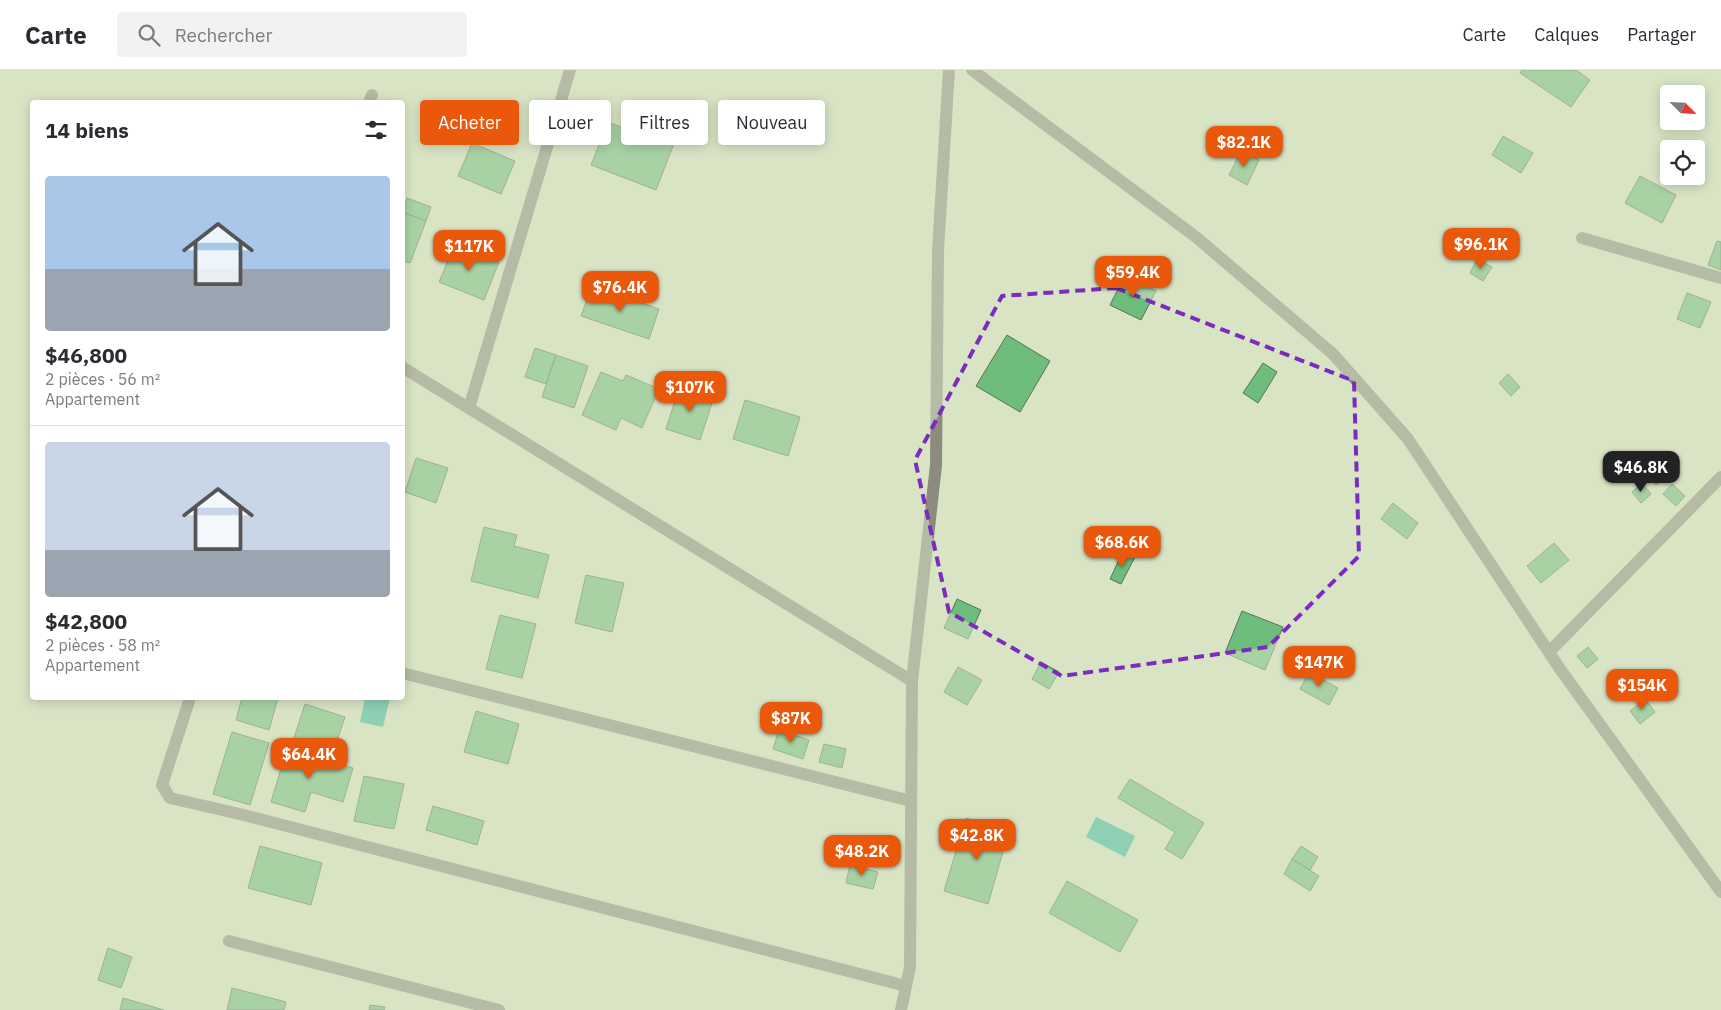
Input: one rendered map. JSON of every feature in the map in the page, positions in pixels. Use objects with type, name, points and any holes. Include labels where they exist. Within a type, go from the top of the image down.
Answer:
[{"type":"street","points":[[469,408],[570,70]]},
{"type":"street","points":[[901,1010],[910,967],[912,681],[936,465],[938,250],[950,70]]},
{"type":"street","points":[[972,70],[1196,237],[1333,354],[1408,439],[1549,652],[1721,892]]},
{"type":"street","points":[[1582,238],[1721,278]]},
{"type":"street","points":[[405,369],[912,681]]},
{"type":"street","points":[[1549,652],[1721,477]]},
{"type":"street","points":[[405,674],[911,801]]},
{"type":"street","points":[[189,700],[162,785],[170,798],[244,815],[906,986]]},
{"type":"street","points":[[229,941],[499,1010]]},
{"type":"highlighted area","points":[[1116,288],[1354,381],[1359,556],[1268,647],[1062,676],[949,612],[915,460],[1002,296]]},
{"type":"water","points":[[365,700],[390,700],[383,727],[360,722]]},
{"type":"water","points":[[1096,817],[1135,836],[1125,857],[1086,837]]},
{"type":"building","points":[[1522,70],[1576,70],[1590,80],[1571,107],[1520,73]]},
{"type":"building","points":[[611,123],[621,127],[621,145],[673,145],[656,190],[591,165],[599,145],[611,145]]},
{"type":"building","points":[[1503,136],[1533,153],[1521,173],[1492,155]]},
{"type":"building","points":[[471,145],[477,145],[515,161],[501,194],[458,176]]},
{"type":"building","points":[[1241,151],[1259,160],[1247,185],[1229,175]]},
{"type":"building","points":[[1640,176],[1676,195],[1662,223],[1625,203]]},
{"type":"building","points":[[407,198],[431,207],[426,221],[405,213]]},
{"type":"building","points":[[405,213],[426,221],[410,263],[405,261]]},
{"type":"building","points":[[1717,241],[1721,242],[1721,270],[1708,265]]},
{"type":"building","points":[[455,244],[499,262],[484,300],[439,282]]},
{"type":"building","points":[[1477,259],[1492,267],[1483,281],[1470,273]]},
{"type":"building","points":[[1125,275],[1156,291],[1141,320],[1110,305]]},
{"type":"building","points":[[592,286],[659,309],[649,339],[581,316]]},
{"type":"building","points":[[1687,293],[1711,302],[1700,328],[1677,319]]},
{"type":"building","points":[[1007,335],[1050,361],[1020,412],[976,386]]},
{"type":"building","points":[[535,348],[556,355],[546,384],[525,377]]},
{"type":"building","points":[[556,355],[588,366],[574,408],[542,397]]},
{"type":"building","points":[[1263,363],[1277,372],[1258,403],[1243,393]]},
{"type":"building","points":[[601,372],[623,381],[626,375],[659,389],[642,428],[621,418],[616,430],[582,415]]},
{"type":"building","points":[[1508,374],[1520,387],[1511,396],[1499,383]]},
{"type":"building","points":[[680,385],[714,397],[700,440],[666,429]]},
{"type":"building","points":[[745,400],[800,417],[788,456],[733,439]]},
{"type":"building","points":[[1656,457],[1670,472],[1656,485],[1642,470]]},
{"type":"building","points":[[416,458],[448,468],[436,503],[405,492]]},
{"type":"building","points":[[1642,483],[1651,494],[1641,503],[1632,492]]},
{"type":"building","points":[[1672,484],[1685,496],[1676,506],[1663,494]]},
{"type":"building","points":[[1393,503],[1418,523],[1407,539],[1381,519]]},
{"type":"building","points":[[484,527],[517,535],[514,546],[549,555],[538,598],[471,581]]},
{"type":"building","points":[[1554,543],[1569,560],[1541,583],[1527,566]]},
{"type":"building","points":[[1123,551],[1135,557],[1121,584],[1110,579]]},
{"type":"building","points":[[586,575],[624,583],[612,632],[575,623]]},
{"type":"building","points":[[957,599],[981,610],[968,639],[944,628]]},
{"type":"building","points":[[1242,611],[1283,627],[1265,670],[1225,653]]},
{"type":"building","points":[[500,615],[536,624],[522,678],[486,669]]},
{"type":"building","points":[[1588,647],[1598,659],[1587,668],[1577,656]]},
{"type":"building","points":[[1041,662],[1059,672],[1049,689],[1032,679]]},
{"type":"building","points":[[958,667],[982,680],[967,705],[944,692]]},
{"type":"building","points":[[1309,672],[1338,688],[1329,705],[1300,689]]},
{"type":"building","points":[[1645,699],[1655,712],[1640,724],[1630,711]]},
{"type":"building","points":[[241,700],[277,700],[269,730],[236,720]]},
{"type":"building","points":[[305,704],[345,717],[333,753],[293,741]]},
{"type":"building","points":[[476,711],[519,724],[508,764],[464,752]]},
{"type":"building","points":[[779,730],[809,740],[803,759],[773,749]]},
{"type":"building","points":[[232,732],[269,743],[250,805],[213,794]]},
{"type":"building","points":[[824,744],[846,749],[842,768],[819,762]]},
{"type":"building","points":[[287,749],[353,768],[343,802],[311,792],[305,812],[271,802]]},
{"type":"building","points":[[364,776],[404,784],[394,829],[354,821]]},
{"type":"building","points":[[1130,779],[1204,823],[1182,859],[1165,849],[1175,832],[1118,798]]},
{"type":"building","points":[[433,806],[484,821],[477,845],[426,830]]},
{"type":"building","points":[[966,818],[1009,831],[988,904],[944,891]]},
{"type":"building","points":[[260,846],[322,863],[311,905],[248,888]]},
{"type":"building","points":[[1301,846],[1318,857],[1310,870],[1292,859]]},
{"type":"building","points":[[1292,859],[1319,876],[1310,891],[1284,874]]},
{"type":"building","points":[[850,865],[878,872],[873,889],[846,883]]},
{"type":"building","points":[[1067,881],[1138,920],[1120,952],[1049,913]]},
{"type":"building","points":[[108,948],[132,957],[121,988],[98,980]]},
{"type":"building","points":[[232,988],[286,1002],[284,1010],[227,1010]]},
{"type":"building","points":[[123,998],[164,1010],[120,1010]]},
{"type":"building","points":[[370,1005],[385,1007],[384,1010],[369,1010]]}]
